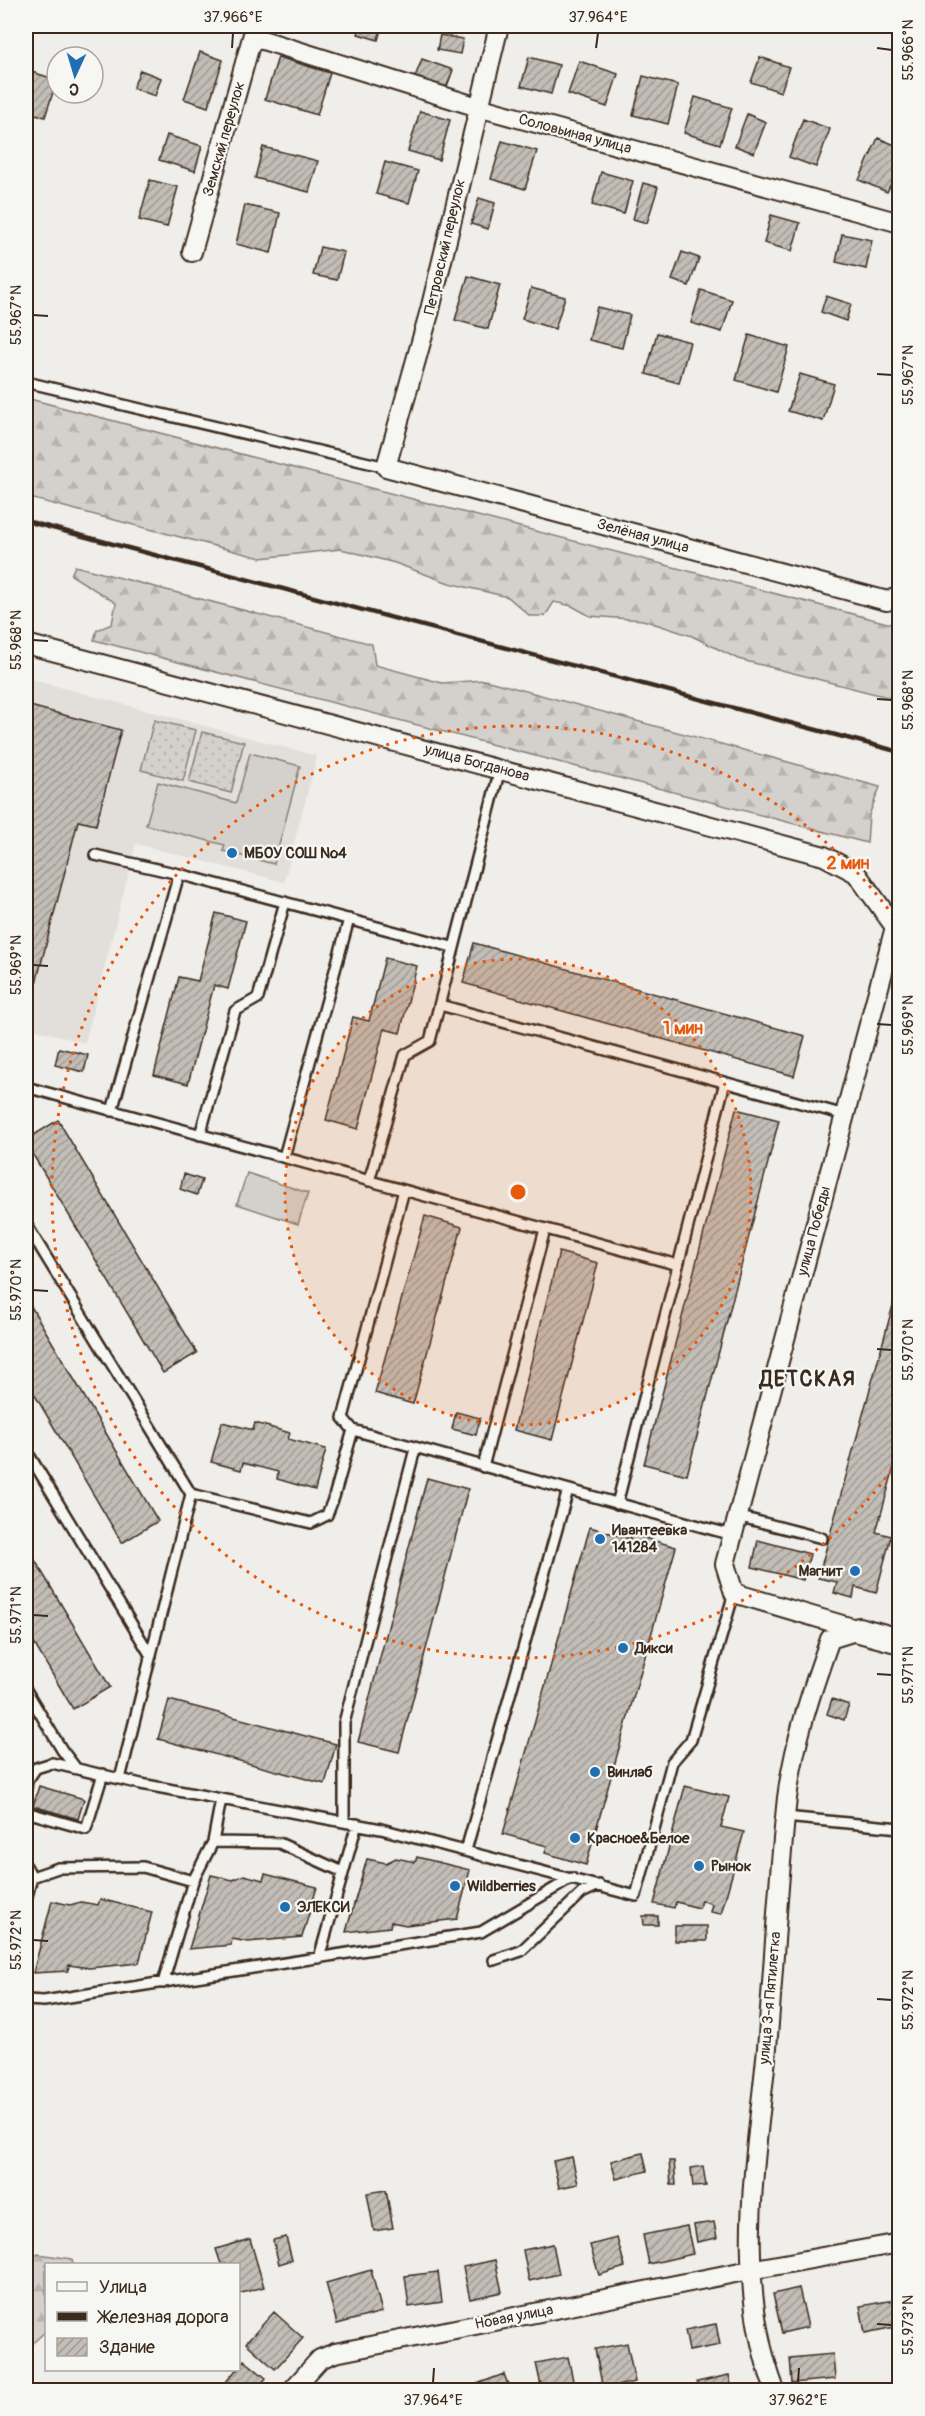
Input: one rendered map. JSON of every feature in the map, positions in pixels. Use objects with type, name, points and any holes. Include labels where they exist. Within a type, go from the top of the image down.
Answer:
[{"type":"street","name":"Петровский переулок","points":[[386,467],[430,310],[499,26]]},
{"type":"street","name":"Соловьиная улица","points":[[254,31],[478,107],[900,223]]},
{"type":"street","name":"Земский переулок","points":[[192,252],[254,31]]},
{"type":"street","name":"Зелёная улица","points":[[386,467],[886,601],[900,596]]},
{"type":"street","name":"улица Богданова","points":[[26,644],[824,856],[856,873],[898,928]]},
{"type":"street","name":"улица Победы","points":[[734,1593],[725,1564],[732,1535],[898,928]]},
{"type":"street","points":[[734,1593],[860,1630],[899,1637]]},
{"type":"street","name":"улица 3-я Пятилетка","points":[[775,2391],[763,2360],[750,2270],[754,2167],[768,2036],[785,1817],[792,1761],[799,1731],[830,1639],[860,1630]]},
{"type":"street","name":"Новая улица","points":[[292,2391],[320,2359],[334,2353],[750,2270],[900,2243]]},
{"type":"lane","points":[[26,382],[386,467]]},
{"type":"lane","points":[[369,1181],[405,1055],[430,1041],[452,947],[500,769]]},
{"type":"lane","points":[[95,855],[179,874],[452,947]]},
{"type":"lane","points":[[112,1111],[179,874]]},
{"type":"lane","points":[[200,1135],[235,1011],[258,998],[285,902]]},
{"type":"lane","points":[[284,1157],[348,919]]},
{"type":"lane","points":[[440,1005],[845,1115]]},
{"type":"lane","points":[[617,1503],[725,1082]]},
{"type":"lane","points":[[26,1087],[678,1265]]},
{"type":"lane","points":[[404,1190],[343,1418],[353,1430],[732,1535]]},
{"type":"lane","points":[[26,1224],[191,1494],[311,1523],[327,1515],[353,1430]]},
{"type":"lane","points":[[483,1467],[545,1229]]},
{"type":"lane","points":[[344,1821],[344,1723],[415,1449]]},
{"type":"lane","points":[[26,1450],[151,1656]]},
{"type":"lane","points":[[466,1850],[568,1490]]},
{"type":"lane","points":[[120,1779],[191,1494]]},
{"type":"lane","points":[[737,1516],[822,1538]]},
{"type":"lane","points":[[26,1788],[36,1768],[52,1763],[75,1767],[120,1779],[344,1821],[466,1850],[636,1896],[672,1762],[691,1740],[734,1593]]},
{"type":"lane","points":[[26,1690],[62,1750],[75,1767]]},
{"type":"lane","points":[[26,1812],[86,1829],[104,1774]]},
{"type":"lane","points":[[163,1983],[193,1881],[213,1842],[221,1799]]},
{"type":"lane","points":[[785,1817],[900,1828]]},
{"type":"lane","points":[[319,1958],[357,1824]]},
{"type":"lane","points":[[213,1842],[279,1843],[343,1872]]},
{"type":"lane","points":[[26,1866],[32,1877],[26,1900]]},
{"type":"lane","points":[[32,1877],[58,1868],[143,1867],[193,1881]]},
{"type":"lane","points":[[26,2000],[44,2001],[481,1932],[572,1878]]},
{"type":"lane","points":[[494,1960],[521,1951],[582,1893],[598,1885]]},
{"type":"shaded area","name":"МБОУ СОШ №4","points":[[26,678],[317,756],[284,882],[136,844],[85,1043],[26,1027]]},
{"type":"green space","points":[[26,398],[899,626],[899,700],[738,659],[692,636],[643,620],[590,616],[572,606],[554,602],[545,616],[530,616],[508,597],[449,583],[395,563],[341,549],[261,558],[26,497]]},
{"type":"green space","points":[[75,566],[372,644],[375,665],[442,683],[485,680],[880,787],[869,815],[867,843],[94,640],[97,630],[112,624],[116,603],[71,575]]},
{"type":"green space","points":[[154,720],[196,730],[183,781],[141,770]]},
{"type":"green space","points":[[202,732],[244,742],[231,793],[189,782]]},
{"type":"green space","points":[[250,753],[300,766],[274,864],[223,851],[225,845],[146,825],[158,782],[236,803]]},
{"type":"green space","points":[[247,1173],[308,1193],[298,1224],[237,1204]]},
{"type":"green space","points":[[38,2254],[72,2259],[73,2263],[45,2263],[45,2332],[26,2349],[26,2264]]},
{"type":"building","points":[[361,26],[382,26],[378,40],[358,34]]},
{"type":"building","points":[[803,26],[828,26],[825,33]]},
{"type":"building","points":[[440,35],[463,39],[460,54],[437,50]]},
{"type":"building","points":[[200,52],[223,60],[208,107],[184,99]]},
{"type":"building","points":[[278,57],[330,73],[317,115],[265,99]]},
{"type":"building","points":[[529,57],[559,65],[551,94],[521,86]]},
{"type":"building","points":[[760,57],[789,67],[781,92],[751,82]]},
{"type":"building","points":[[422,59],[453,70],[446,89],[415,77]]},
{"type":"building","points":[[579,61],[618,74],[607,107],[568,94]]},
{"type":"building","points":[[26,70],[45,76],[45,105],[49,105],[45,117],[26,111]]},
{"type":"building","points":[[140,70],[161,78],[155,96],[133,88]]},
{"type":"building","points":[[643,76],[678,85],[668,124],[633,115]]},
{"type":"building","points":[[695,97],[732,108],[720,144],[684,133]]},
{"type":"building","points":[[420,111],[450,120],[439,160],[408,151]]},
{"type":"building","points":[[747,114],[766,122],[754,153],[735,146]]},
{"type":"building","points":[[803,119],[830,129],[816,167],[789,157]]},
{"type":"building","points":[[167,135],[202,146],[195,171],[159,160]]},
{"type":"building","points":[[878,138],[900,147],[900,165],[887,192],[859,180]]},
{"type":"building","points":[[502,141],[537,151],[525,189],[491,179]]},
{"type":"building","points":[[263,147],[318,161],[309,192],[255,178]]},
{"type":"building","points":[[385,162],[418,171],[409,203],[376,194]]},
{"type":"building","points":[[601,172],[633,181],[624,214],[592,205]]},
{"type":"building","points":[[150,180],[178,187],[167,227],[139,220]]},
{"type":"building","points":[[643,183],[658,187],[647,223],[633,219]]},
{"type":"building","points":[[479,198],[495,203],[488,229],[471,224]]},
{"type":"building","points":[[245,205],[280,213],[271,253],[236,244]]},
{"type":"building","points":[[771,215],[800,223],[792,251],[764,243]]},
{"type":"building","points":[[842,234],[872,240],[866,269],[836,262]]},
{"type":"building","points":[[320,247],[344,252],[337,280],[313,275]]},
{"type":"building","points":[[682,252],[699,258],[689,286],[672,280]]},
{"type":"building","points":[[468,276],[500,285],[488,329],[455,320]]},
{"type":"building","points":[[531,288],[565,297],[555,329],[522,319]]},
{"type":"building","points":[[701,290],[732,300],[722,332],[691,323]]},
{"type":"building","points":[[826,296],[851,304],[846,321],[821,312]]},
{"type":"building","points":[[597,307],[630,315],[622,348],[589,340]]},
{"type":"building","points":[[657,333],[690,342],[679,383],[646,374]]},
{"type":"building","points":[[749,335],[789,347],[776,392],[736,380]]},
{"type":"building","points":[[800,374],[834,384],[823,421],[788,411]]},
{"type":"building","points":[[26,705],[121,730],[96,825],[78,821],[27,1018]]},
{"type":"building","points":[[216,913],[246,921],[228,989],[214,985],[188,1084],[154,1075],[179,977],[198,981]]},
{"type":"building","points":[[474,943],[805,1036],[794,1076],[463,983]]},
{"type":"building","points":[[385,958],[417,966],[400,1033],[384,1029],[358,1129],[326,1120],[353,1017],[369,1021]]},
{"type":"building","points":[[59,1048],[88,1055],[84,1072],[55,1065]]},
{"type":"building","points":[[736,1109],[779,1120],[687,1475],[644,1464]]},
{"type":"building","points":[[58,1120],[197,1353],[163,1373],[26,1143],[26,1140]]},
{"type":"building","points":[[184,1174],[202,1180],[197,1195],[180,1189]]},
{"type":"building","points":[[425,1216],[462,1227],[413,1404],[375,1393]]},
{"type":"building","points":[[559,1252],[598,1263],[552,1440],[514,1430]]},
{"type":"building","points":[[900,1280],[900,1446],[876,1532],[891,1536],[876,1593],[855,1587],[853,1598],[834,1593],[837,1582],[818,1578]]},
{"type":"building","points":[[26,1298],[158,1521],[122,1543],[26,1380]]},
{"type":"building","points":[[456,1412],[480,1418],[476,1435],[452,1429]]},
{"type":"building","points":[[222,1422],[253,1430],[255,1423],[290,1433],[288,1439],[326,1449],[315,1490],[277,1479],[278,1472],[243,1463],[241,1470],[211,1462]]},
{"type":"building","points":[[427,1478],[468,1489],[399,1752],[358,1742]]},
{"type":"building","points":[[590,1527],[630,1539],[631,1534],[676,1547],[586,1865],[545,1853],[547,1846],[503,1834]]},
{"type":"building","points":[[758,1540],[810,1554],[803,1580],[752,1567]]},
{"type":"building","points":[[26,1545],[110,1687],[73,1709],[26,1630]]},
{"type":"building","points":[[832,1699],[849,1705],[844,1720],[827,1714]]},
{"type":"building","points":[[169,1700],[336,1744],[325,1784],[158,1739]]},
{"type":"building","points":[[39,1786],[84,1799],[78,1819],[33,1806]]},
{"type":"building","name":"Рынок","points":[[685,1786],[729,1797],[721,1827],[744,1832],[721,1914],[710,1912],[712,1904],[701,1900],[699,1908],[676,1902],[674,1908],[654,1904]]},
{"type":"building","points":[[417,1857],[470,1870],[457,1919],[406,1925],[391,1922],[390,1927],[346,1932],[367,1859],[386,1863],[396,1858],[415,1862]]},
{"type":"building","points":[[265,1874],[317,1887],[302,1937],[248,1942],[232,1939],[231,1945],[189,1949],[211,1875],[233,1880],[244,1875],[263,1880]]},
{"type":"building","points":[[100,1899],[152,1912],[139,1963],[89,1968],[69,1965],[68,1971],[33,1973],[52,1901],[70,1905],[81,1902],[98,1905]]},
{"type":"building","points":[[643,1916],[658,1916],[658,1925],[644,1925]]},
{"type":"building","points":[[675,1926],[707,1926],[707,1941],[675,1941]]},
{"type":"building","points":[[643,2153],[647,2171],[616,2179],[611,2161]]},
{"type":"building","points":[[572,2157],[578,2184],[559,2188],[553,2161]]},
{"type":"building","points":[[669,2161],[674,2161],[676,2185],[671,2185]]},
{"type":"building","points":[[703,2166],[706,2186],[693,2187],[691,2168]]},
{"type":"building","points":[[386,2190],[393,2228],[374,2231],[367,2193]]},
{"type":"building","points":[[714,2222],[717,2238],[697,2242],[694,2225]]},
{"type":"building","points":[[687,2226],[693,2254],[649,2264],[643,2235]]},
{"type":"building","points":[[286,2237],[292,2260],[279,2264],[273,2240]]},
{"type":"building","points":[[617,2238],[625,2267],[599,2275],[590,2245]]},
{"type":"building","points":[[250,2239],[264,2287],[240,2293],[240,2263],[221,2263],[216,2249]]},
{"type":"building","points":[[553,2244],[559,2274],[529,2281],[523,2250]]},
{"type":"building","points":[[495,2260],[502,2292],[470,2299],[463,2267]]},
{"type":"building","points":[[371,2270],[382,2312],[337,2324],[326,2283]]},
{"type":"building","points":[[438,2272],[442,2302],[409,2307],[405,2276]]},
{"type":"building","points":[[799,2288],[808,2327],[782,2333],[773,2294]]},
{"type":"building","points":[[900,2299],[900,2326],[865,2333],[860,2306]]},
{"type":"building","points":[[274,2312],[303,2338],[275,2369],[246,2343]]},
{"type":"building","points":[[716,2324],[720,2345],[689,2351],[685,2330]]},
{"type":"building","points":[[627,2343],[635,2382],[603,2389],[595,2349]]},
{"type":"building","points":[[833,2354],[835,2379],[792,2383],[790,2358]]},
{"type":"building","points":[[568,2357],[575,2390],[542,2390],[536,2363]]},
{"type":"building","points":[[244,2360],[266,2378],[256,2390],[219,2390],[235,2371],[240,2371]]},
{"type":"building","points":[[504,2374],[510,2390],[479,2390],[477,2384]]},
{"type":"building","points":[[729,2375],[732,2390],[699,2390],[697,2382]]},
{"type":"railway","points":[[26,521],[900,752]]},
{"type":"place","name":"МБОУ СОШ №4","points":[[232,853]]},
{"type":"place","name":"Ивантеевка 141284","points":[[600,1539]]},
{"type":"place","name":"Магнит","points":[[855,1571]]},
{"type":"place","name":"Дикси","points":[[623,1648]]},
{"type":"place","name":"Винлаб","points":[[595,1772]]},
{"type":"place","name":"Красное&Белое","points":[[575,1838]]},
{"type":"place","name":"Рынок","points":[[699,1866]]},
{"type":"place","name":"Wildberries","points":[[455,1886]]},
{"type":"place","name":"ЭЛЕКСИ","points":[[285,1907]]},
{"type":"district","name":"ДЕТСКАЯ","points":[[808,1379]]}]
